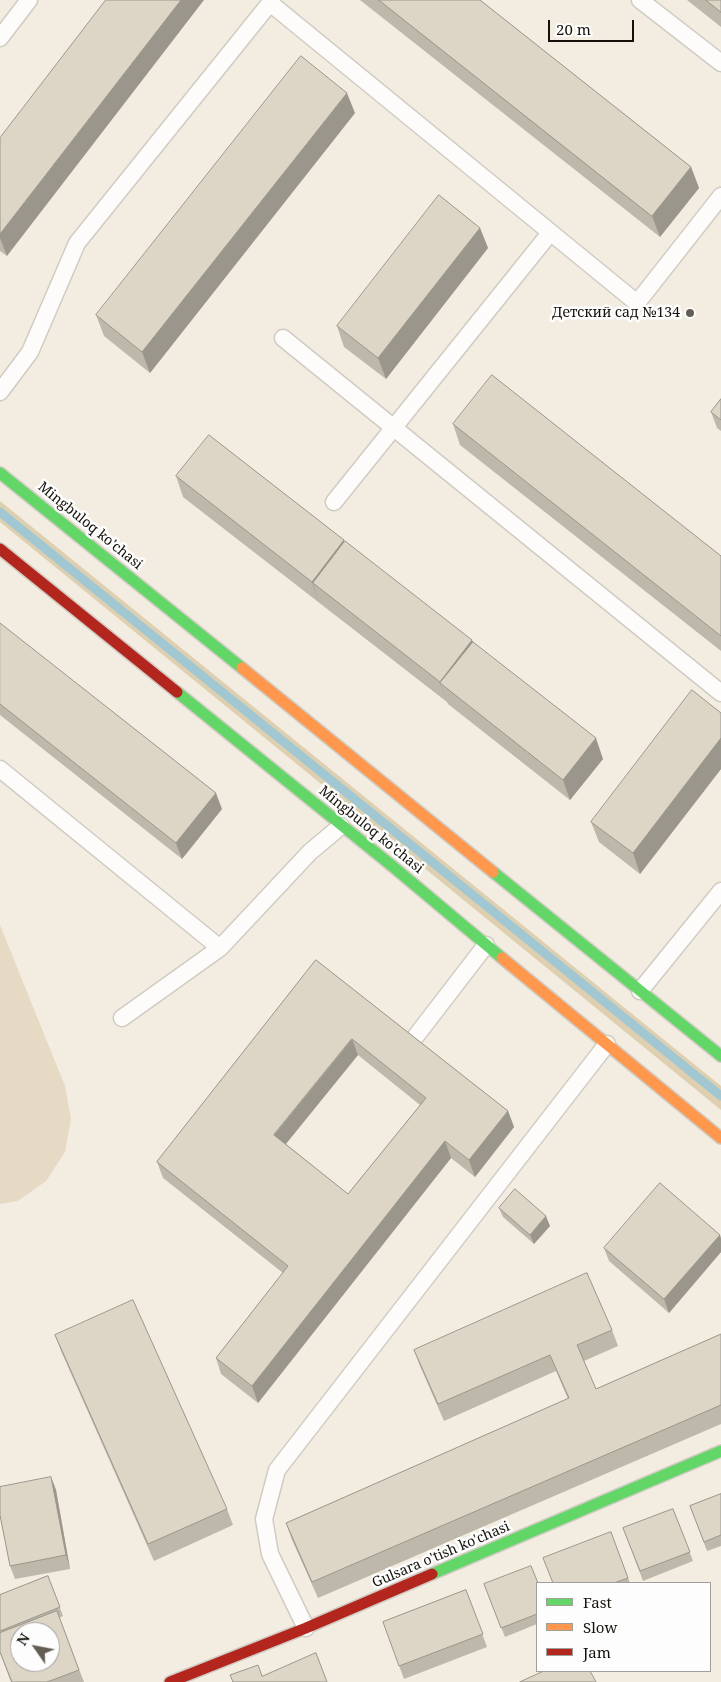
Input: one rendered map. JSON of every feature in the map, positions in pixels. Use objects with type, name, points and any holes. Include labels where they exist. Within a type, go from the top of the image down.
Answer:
[{"type":"main road","name":"Mingbuloq ko'chasi","points":[[0,473],[721,1056]]},
{"type":"main road","name":"Mingbuloq ko'chasi","points":[[0,549],[391,865],[721,1138]]},
{"type":"main road","name":"Gulsara o'tish ko'chasi","points":[[170,1682],[306,1628],[721,1451]]},
{"type":"lane","points":[[0,38],[29,0]]},
{"type":"lane","points":[[640,0],[721,63]]},
{"type":"lane","points":[[0,392],[30,352],[77,243],[271,2],[637,303],[721,196]]},
{"type":"lane","points":[[334,502],[550,232]]},
{"type":"lane","points":[[283,338],[721,693]]},
{"type":"lane","points":[[0,769],[220,948]]},
{"type":"lane","points":[[122,1018],[220,948],[310,852],[341,826]]},
{"type":"lane","points":[[640,991],[721,891]]},
{"type":"lane","points":[[416,1036],[486,945]]},
{"type":"lane","points":[[306,1628],[270,1554],[264,1519],[277,1470],[607,1044]]},
{"type":"shaded area","points":[[0,501],[721,1086],[721,1110],[0,522]]},
{"type":"shaded area","points":[[0,925],[65,1086],[71,1119],[65,1152],[46,1181],[18,1201],[0,1204]]},
{"type":"building","points":[[106,0],[181,0],[0,234],[0,138]]},
{"type":"building","points":[[379,0],[480,0],[691,167],[652,216]]},
{"type":"building","points":[[706,0],[721,0],[721,12]]},
{"type":"building","points":[[301,56],[347,93],[142,352],[96,315]]},
{"type":"building","points":[[439,195],[480,228],[378,358],[337,326]]},
{"type":"building","points":[[492,375],[721,556],[721,636],[453,424]]},
{"type":"building","points":[[721,399],[721,420],[711,412]]},
{"type":"building","points":[[209,435],[344,540],[312,582],[176,476]]},
{"type":"building","points":[[345,541],[472,640],[440,682],[313,583]]},
{"type":"building","points":[[0,623],[216,793],[176,843],[0,704]]},
{"type":"building","points":[[473,642],[596,738],[563,780],[440,683]]},
{"type":"building","points":[[692,690],[721,713],[721,738],[633,853],[591,822]]},
{"type":"building","points":[[316,960],[508,1111],[469,1160],[445,1141],[252,1386],[216,1358],[288,1266],[157,1162]],"holes":[[[352,1039],[426,1098],[348,1194],[274,1135]]]},
{"type":"building","points":[[660,1183],[720,1235],[664,1299],[604,1248]]},
{"type":"building","points":[[515,1189],[546,1216],[530,1235],[499,1208]]},
{"type":"building","points":[[587,1273],[612,1330],[577,1345],[596,1389],[721,1334],[721,1405],[312,1582],[286,1523],[569,1398],[550,1355],[438,1404],[414,1350]]},
{"type":"building","points":[[133,1300],[227,1509],[148,1544],[55,1335]]},
{"type":"building","points":[[51,1477],[66,1555],[10,1566],[0,1515],[0,1487]]},
{"type":"building","points":[[721,1494],[721,1535],[704,1542],[690,1506]]},
{"type":"building","points":[[673,1509],[690,1552],[640,1571],[623,1528]]},
{"type":"building","points":[[611,1532],[628,1578],[617,1582],[553,1582],[543,1558]]},
{"type":"building","points":[[531,1566],[538,1582],[536,1582],[536,1614],[501,1628],[484,1584]]},
{"type":"building","points":[[48,1576],[60,1607],[22,1622],[10,1622],[10,1627],[0,1631],[0,1595]]},
{"type":"building","points":[[466,1590],[483,1634],[399,1666],[383,1622]]},
{"type":"building","points":[[57,1611],[79,1670],[47,1682],[12,1682],[0,1652],[0,1633],[10,1629],[10,1672],[60,1672],[60,1622],[28,1622]]},
{"type":"building","points":[[316,1653],[327,1682],[233,1682],[230,1675],[258,1665],[262,1676]]},
{"type":"building","points":[[542,1672],[591,1672],[596,1682],[520,1682]]},
{"type":"waterway","points":[[0,512],[721,1096]]},
{"type":"traffic: fast","points":[[0,473],[242,668]]},
{"type":"traffic: fast","points":[[177,692],[391,865],[502,958]]},
{"type":"traffic: fast","points":[[493,872],[721,1056]]},
{"type":"traffic: fast","points":[[432,1574],[721,1451]]},
{"type":"traffic: slow","points":[[242,668],[493,872]]},
{"type":"traffic: slow","points":[[502,958],[721,1138]]},
{"type":"traffic: jam","points":[[0,549],[177,692]]},
{"type":"traffic: jam","points":[[170,1682],[306,1628],[432,1574]]},
{"type":"place","name":"Детский сад №134","points":[[690,313]]}]
